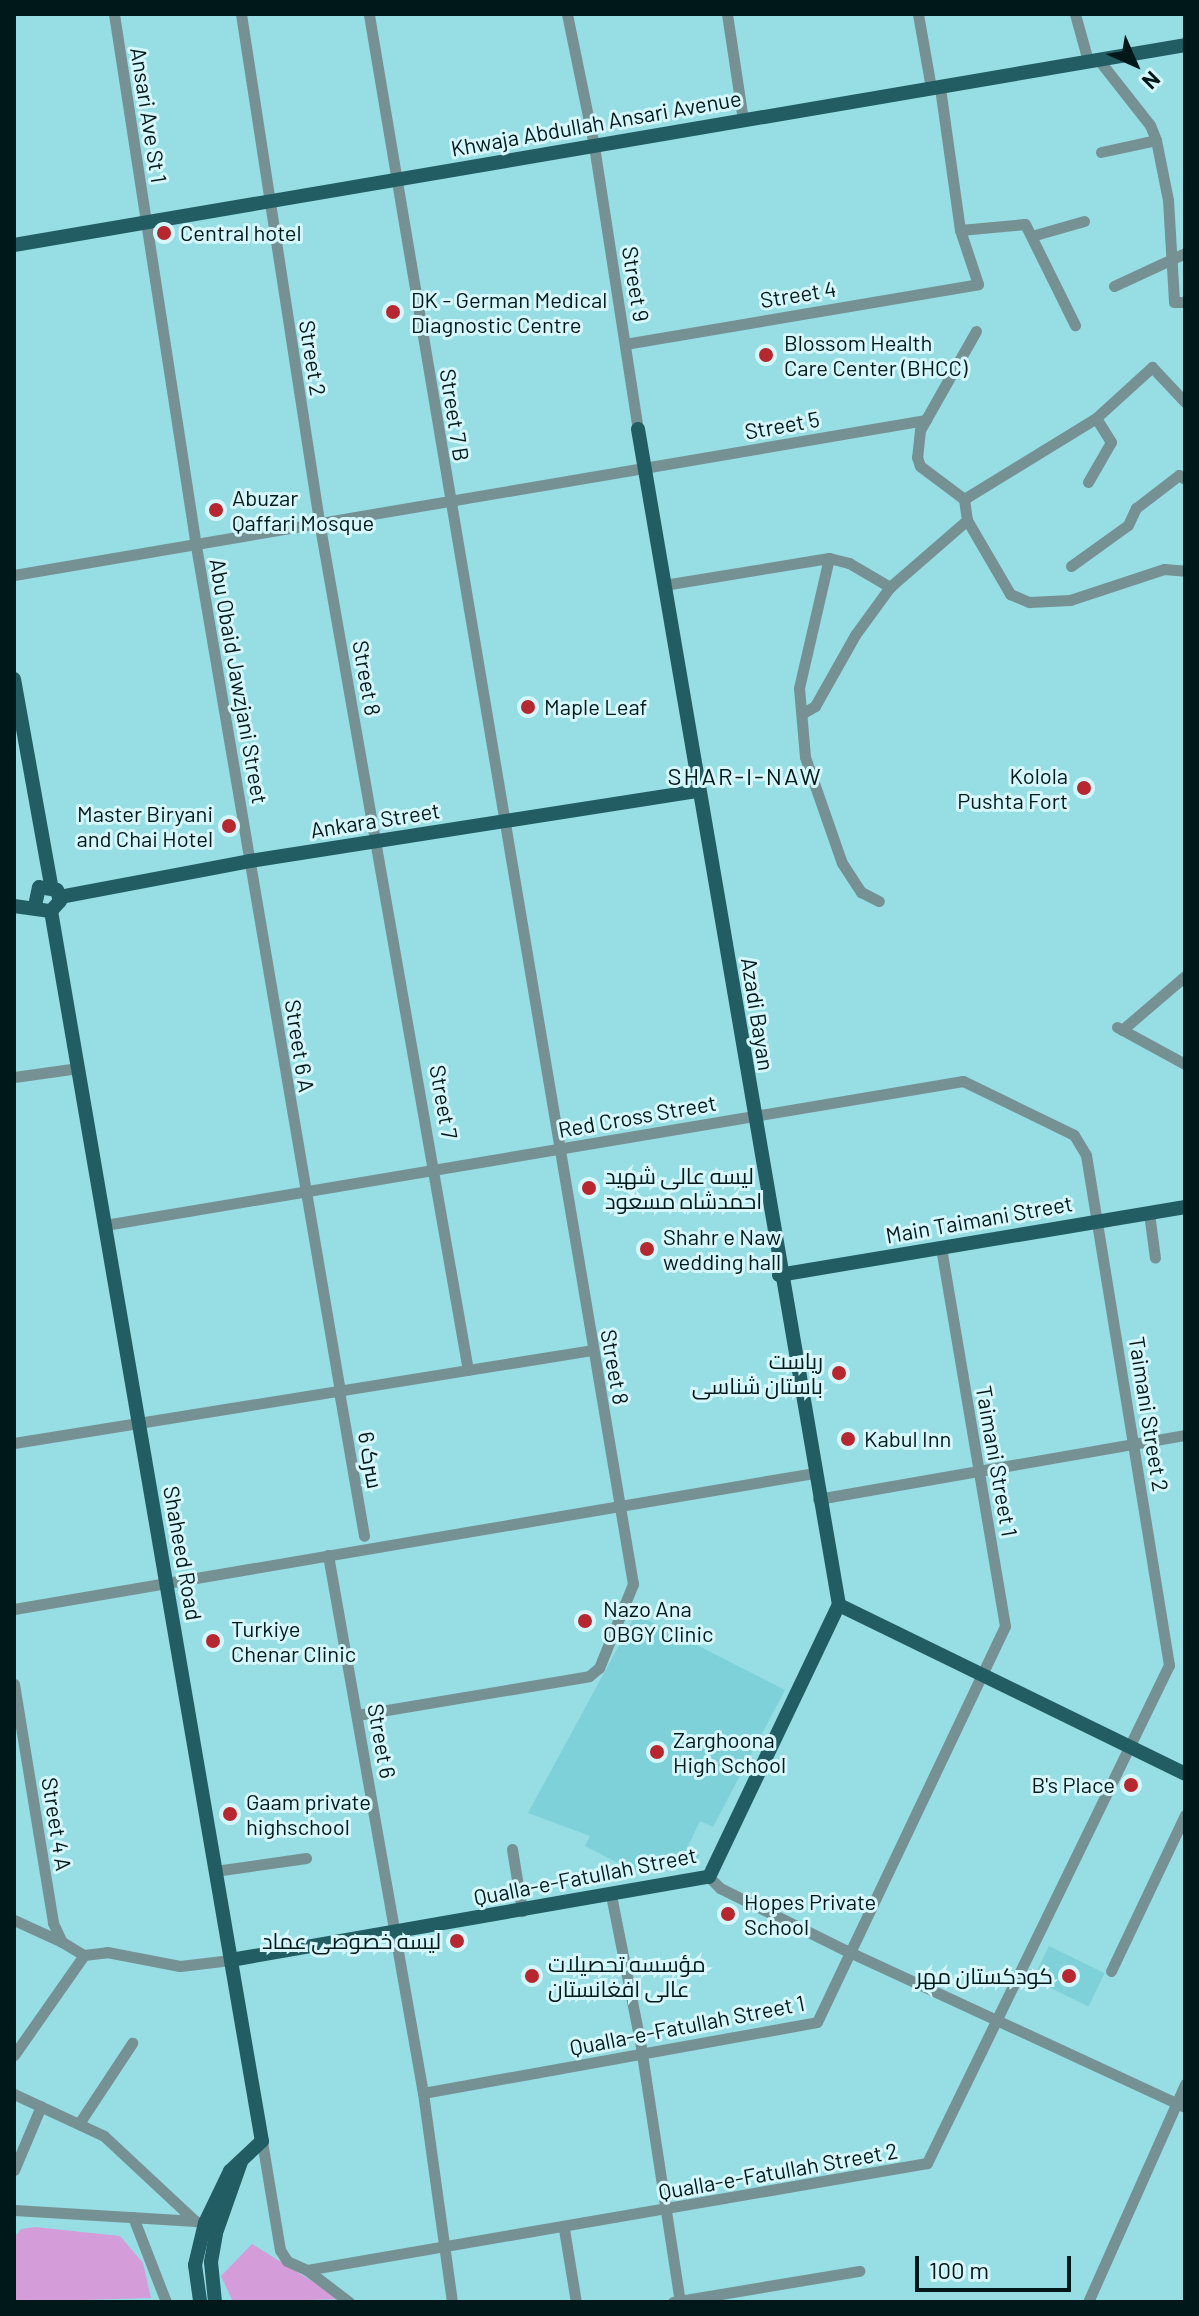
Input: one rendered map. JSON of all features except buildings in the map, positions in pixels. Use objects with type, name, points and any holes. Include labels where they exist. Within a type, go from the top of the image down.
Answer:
[{"type":"main road","name":"Khwaja Abdullah Ansari Avenue","points":[[14,245],[1185,45]]},
{"type":"main road","name":"Azadi Bayan","points":[[638,429],[779,1275],[839,1605]]},
{"type":"main road","points":[[14,679],[53,885],[51,911],[35,906],[14,906]]},
{"type":"main road","name":"Ankara Street","points":[[53,885],[250,861],[697,791]]},
{"type":"main road","points":[[35,906],[36,890],[53,885]]},
{"type":"main road","name":"Shaheed Road","points":[[51,911],[262,2141]]},
{"type":"main road","name":"Main Taimani Street","points":[[779,1275],[1185,1207]]},
{"type":"main road","points":[[839,1605],[1185,1774]]},
{"type":"main road","name":"Qualla-e-Fatullah Street","points":[[231,1960],[396,1934],[709,1877],[839,1605]]},
{"type":"main road","points":[[200,2302],[195,2265],[200,2222],[230,2171],[262,2141]]},
{"type":"main road","points":[[215,2302],[211,2262],[216,2233],[241,2162]]},
{"type":"street","name":"Ansari Ave St 1","points":[[114,14],[146,222]]},
{"type":"street","name":"Street 2","points":[[241,14],[319,521]]},
{"type":"street","name":"Street 7 B","points":[[369,14],[448,498],[505,821]]},
{"type":"street","name":"Street 9","points":[[567,14],[594,146],[638,429]]},
{"type":"street","points":[[727,14],[743,120]]},
{"type":"street","points":[[918,14],[935,87],[960,230],[1025,224],[1035,235],[1075,325]]},
{"type":"street","points":[[1075,14],[1093,60],[1150,125],[1156,140],[1180,256],[1174,302],[1185,302]]},
{"type":"street","points":[[1101,152],[1156,140]]},
{"type":"street","points":[[1035,235],[1084,221]]},
{"type":"street","name":"Abu Obaid Jawzjani Street","points":[[146,222],[196,546],[250,861]]},
{"type":"street","name":"Street 4","points":[[625,344],[978,284],[960,230]]},
{"type":"street","points":[[1114,286],[1180,256]]},
{"type":"street","points":[[976,331],[926,420],[919,436],[918,462],[964,499],[967,520],[1017,600],[1070,600],[1164,569],[1185,571]]},
{"type":"street","points":[[964,499],[1096,418],[1156,366],[1185,402]]},
{"type":"street","points":[[1088,482],[1111,442],[1096,418]]},
{"type":"street","name":"Street 5","points":[[14,575],[196,546],[448,498],[645,469],[926,420]]},
{"type":"street","points":[[1071,566],[1128,525],[1136,508],[1179,475],[1185,479]]},
{"type":"street","points":[[803,713],[815,706],[855,635],[890,587],[967,520]]},
{"type":"street","name":"Street 8","points":[[319,521],[376,842]]},
{"type":"street","points":[[664,585],[829,558],[849,563],[890,587]]},
{"type":"street","points":[[829,558],[799,688],[813,791],[842,863],[861,892],[879,901]]},
{"type":"street","name":"Street 8","points":[[357,1715],[595,1673],[633,1584],[505,821]]},
{"type":"street","name":"Street 7","points":[[376,842],[436,1170],[468,1370]]},
{"type":"street","name":"Street 6 A","points":[[250,861],[302,1190],[340,1391]]},
{"type":"street","points":[[1185,976],[1119,1028],[1185,1064]]},
{"type":"street","points":[[14,1077],[78,1068]]},
{"type":"street","name":"Red Cross Street","points":[[105,1225],[963,1081],[977,1085],[1082,1144],[1097,1222]]},
{"type":"street","points":[[1149,1213],[1155,1258]]},
{"type":"street","name":"Taimani Street 2","points":[[1097,1222],[1170,1654],[1126,1744]]},
{"type":"street","name":"Taimani Street 1","points":[[941,1248],[977,1474],[1005,1620],[983,1676]]},
{"type":"street","points":[[14,1443],[592,1350]]},
{"type":"street","name":"سرک 6","points":[[340,1391],[364,1536]]},
{"type":"street","points":[[818,1499],[977,1474],[1133,1441],[1185,1435]]},
{"type":"street","points":[[14,1609],[814,1473]]},
{"type":"street","name":"Street 6","points":[[328,1555],[423,2093],[452,2302]]},
{"type":"street","name":"Qualla-e-Fatullah Street 1","points":[[423,2093],[812,2026],[851,1953],[983,1676]]},
{"type":"street","name":"Street 4 A","points":[[14,1684],[53,1923],[62,1942]]},
{"type":"street","name":"Qualla-e-Fatullah Street 2","points":[[307,2270],[922,2167],[1126,1744]]},
{"type":"street","points":[[1111,1971],[1185,1815]]},
{"type":"street","points":[[512,1849],[522,1911]]},
{"type":"street","points":[[215,1871],[306,1858]]},
{"type":"street","points":[[709,1877],[720,1888],[851,1953],[1181,2104]]},
{"type":"street","points":[[611,1895],[666,2211],[677,2302],[859,2271]]},
{"type":"street","points":[[14,1920],[84,1955],[19,2035],[14,2055]]},
{"type":"street","name":"Qualla-e-Fatullah Street","points":[[84,1955],[107,1952],[180,1966],[231,1960]]},
{"type":"street","points":[[80,2122],[132,2043]]},
{"type":"street","points":[[1090,2301],[1181,2104],[1185,2084]]},
{"type":"street","points":[[14,2094],[80,2122],[104,2136],[200,2222]]},
{"type":"street","points":[[14,2170],[41,2106]]},
{"type":"street","name":"Shaheed Road","points":[[262,2141],[280,2250],[287,2261],[307,2270]]},
{"type":"street","points":[[14,2210],[200,2222]]},
{"type":"street","points":[[133,2217],[166,2302]]},
{"type":"street","points":[[564,2229],[576,2302]]},
{"type":"street","points":[[307,2270],[349,2302]]},
{"type":"shaded area","name":"Zarghoona High School","points":[[636,1614],[785,1690],[713,1827],[700,1821],[687,1848],[700,1855],[695,1865],[635,1872],[585,1846],[590,1836],[528,1813]]},
{"type":"shaded area","name":"کودکستان مهر","points":[[1049,1946],[1105,1973],[1089,2006],[1033,1979]]},
{"type":"shaded area","points":[[35,2227],[120,2236],[143,2263],[151,2298],[14,2302],[14,2238],[21,2229]]},
{"type":"shaded area","points":[[252,2244],[341,2299],[233,2302],[221,2276]]},
{"type":"place","name":"Central hotel","points":[[164,233]]},
{"type":"place","name":"DK - German Medical Diagnostic Centre","points":[[393,312]]},
{"type":"place","name":"Blossom Health Care Center (BHCC)","points":[[766,355]]},
{"type":"place","name":"Abuzar Qaffari Mosque","points":[[216,510]]},
{"type":"place","name":"Maple Leaf","points":[[528,707]]},
{"type":"place","name":"Kolola Pushta Fort","points":[[1084,788]]},
{"type":"place","name":"Master Biryani and Chai Hotel","points":[[229,826]]},
{"type":"place","name":"لیسه عالی شهید احمدشاه مسعود","points":[[589,1188]]},
{"type":"place","name":"Shahr e Naw wedding hall","points":[[647,1249]]},
{"type":"place","name":"ریاست باستان شناسی","points":[[839,1373]]},
{"type":"place","name":"Kabul Inn","points":[[848,1439]]},
{"type":"place","name":"Nazo Ana OBGY Clinic","points":[[585,1621]]},
{"type":"place","name":"Turkiye Chenar Clinic","points":[[213,1641]]},
{"type":"place","name":"Zarghoona High School","points":[[657,1752]]},
{"type":"place","name":"B's Place","points":[[1131,1785]]},
{"type":"place","name":"Gaam private highschool","points":[[230,1814]]},
{"type":"place","name":"Hopes Private School","points":[[728,1914]]},
{"type":"place","name":"لیسه خصوصی عماد","points":[[457,1941]]},
{"type":"place","name":"مؤسسه تحصیلات عالی افغانستان","points":[[532,1976]]},
{"type":"place","name":"کودکستان مهر","points":[[1069,1976]]},
{"type":"district","name":"SHAR-I-NAW","points":[[745,776]]}]
